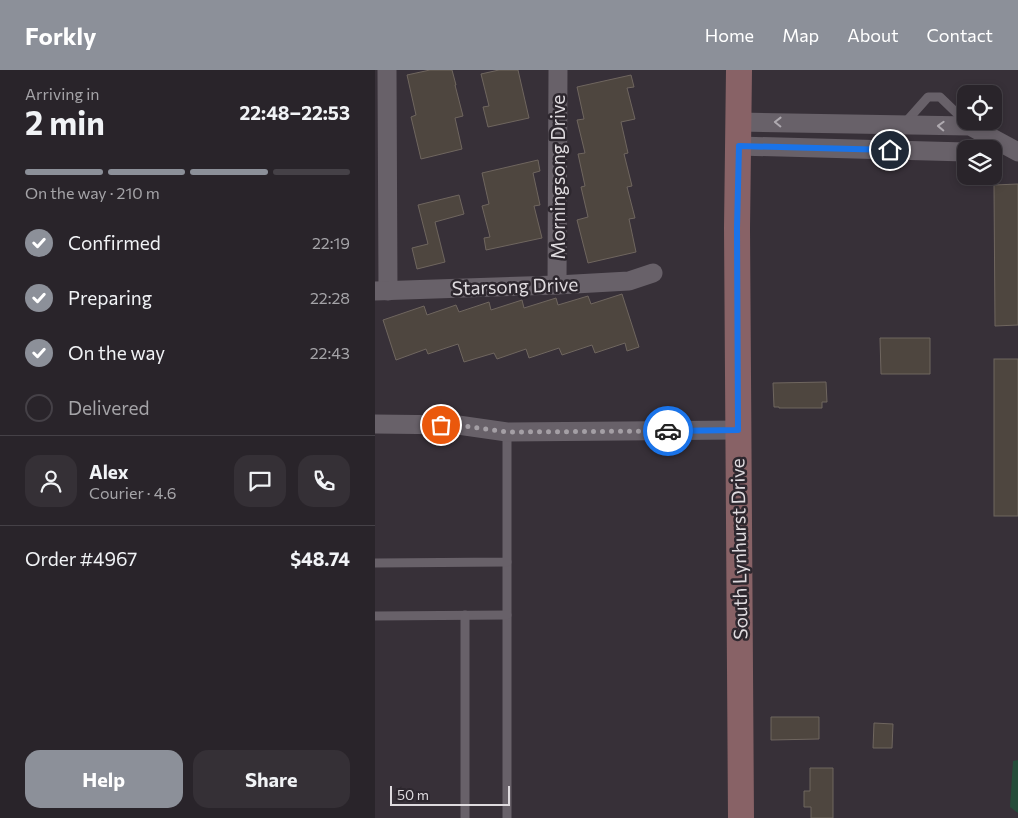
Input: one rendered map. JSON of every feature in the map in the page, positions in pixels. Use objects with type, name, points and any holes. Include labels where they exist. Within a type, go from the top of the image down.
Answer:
[{"type":"main road","name":"South Lynhurst Drive","points":[[739,70],[737,228],[741,818]]},
{"type":"street","points":[[381,291],[387,70]]},
{"type":"street","name":"Morningsong Drive","points":[[557,285],[558,70]]},
{"type":"street","points":[[739,134],[903,124],[957,126]]},
{"type":"street","points":[[977,130],[1018,153]]},
{"type":"street","points":[[739,134],[957,151]]},
{"type":"street","points":[[1002,153],[1018,153]]},
{"type":"street","name":"Starsong Drive","points":[[381,291],[629,281],[653,274]]},
{"type":"street","points":[[375,424],[458,425],[507,432],[738,430]]},
{"type":"lane","points":[[903,124],[928,97],[940,97],[957,113]]},
{"type":"lane","points":[[507,432],[507,818]]},
{"type":"lane","points":[[375,563],[507,562]]},
{"type":"lane","points":[[465,615],[465,818]]},
{"type":"lane","points":[[375,616],[507,615]]},
{"type":"green space","points":[[1018,760],[1018,813],[1010,807],[1013,761]]},
{"type":"building","points":[[430,70],[452,70],[463,116],[455,118],[462,149],[421,159],[411,117],[416,115],[407,75]]},
{"type":"building","points":[[499,70],[518,70],[529,118],[488,127],[483,107],[489,106],[481,74]]},
{"type":"building","points":[[631,75],[634,87],[627,88],[635,119],[621,122],[628,153],[624,154],[632,186],[627,187],[635,218],[629,219],[636,252],[588,263],[577,220],[588,217],[581,187],[585,186],[578,154],[585,153],[577,120],[584,119],[577,87]]},
{"type":"building","points":[[538,160],[540,171],[533,173],[540,205],[534,206],[542,238],[486,250],[484,238],[490,237],[482,206],[489,204],[482,173]]},
{"type":"building","points":[[1018,184],[1018,325],[995,326],[994,185]]},
{"type":"building","points":[[459,195],[464,214],[435,222],[445,262],[417,269],[412,248],[428,244],[418,205]]},
{"type":"building","points":[[622,294],[639,347],[627,351],[625,343],[595,353],[592,345],[562,355],[559,348],[529,358],[526,349],[497,359],[494,353],[464,362],[458,344],[428,354],[426,349],[396,360],[383,320],[424,306],[427,315],[456,305],[459,312],[489,302],[491,310],[522,300],[524,308],[556,298],[558,305],[588,296],[591,304]]},
{"type":"building","points":[[880,338],[930,338],[930,374],[881,374]]},
{"type":"building","points":[[994,359],[1018,359],[1018,516],[994,516]]},
{"type":"building","points":[[826,382],[827,402],[822,402],[822,408],[774,407],[773,383]]},
{"type":"building","points":[[771,717],[819,717],[819,739],[771,740]]},
{"type":"building","points":[[874,723],[893,724],[892,748],[873,748]]},
{"type":"building","points":[[810,768],[833,768],[833,818],[811,818],[811,807],[804,807],[804,791],[810,791]]},
{"type":"way so far","points":[[441,425],[458,425],[507,432],[668,431]]},
{"type":"route","points":[[668,431],[738,430],[737,228],[739,146],[890,150]]}]
